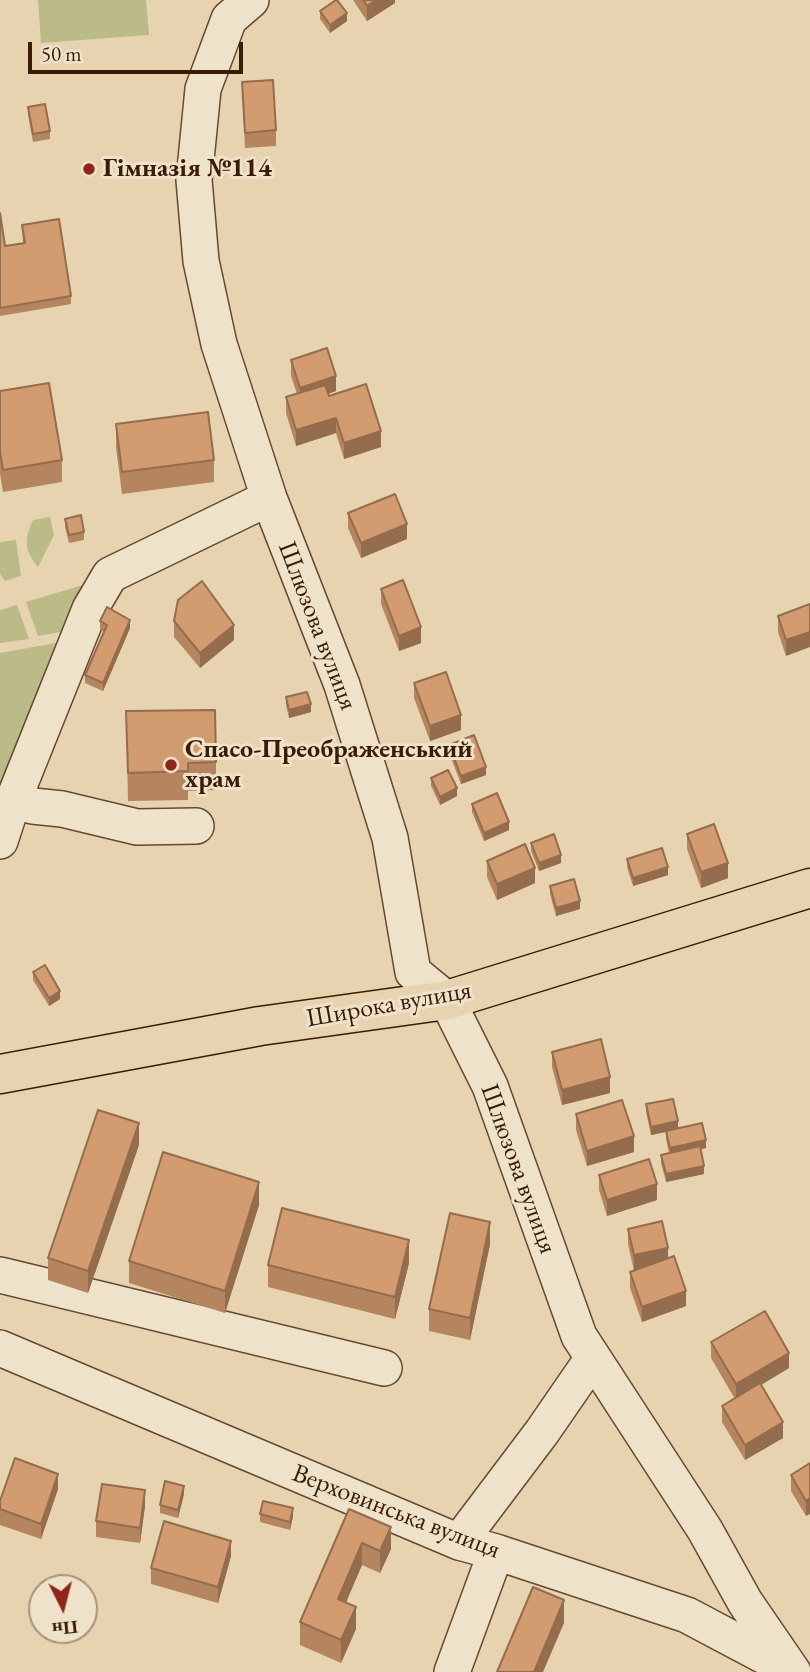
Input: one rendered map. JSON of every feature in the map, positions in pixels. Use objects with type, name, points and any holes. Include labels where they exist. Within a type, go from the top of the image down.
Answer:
[{"type":"main road","name":"Широка вулиця","points":[[0,1074],[260,1026],[447,1000],[810,888]]},
{"type":"street","name":"Шлюзова вулиця","points":[[251,0],[229,19],[203,89],[194,180],[201,261],[219,344],[269,498],[342,685],[390,838],[413,972],[447,1000],[490,1086],[579,1336],[705,1530],[745,1602],[792,1672]]},
{"type":"street","points":[[0,841],[13,801],[90,609],[110,575],[269,498]]},
{"type":"street","points":[[13,801],[33,806],[62,808],[137,827],[196,826]]},
{"type":"street","points":[[0,1275],[384,1368]]},
{"type":"street","name":"Верховинська вулиця","points":[[0,1348],[459,1542],[687,1615],[792,1672]]},
{"type":"street","points":[[459,1542],[542,1432],[593,1358]]},
{"type":"street","points":[[452,1672],[496,1552]]},
{"type":"green space","points":[[38,0],[146,0],[149,35],[41,43]]},
{"type":"green space","points":[[50,517],[54,535],[38,567],[28,550],[28,534],[33,520]]},
{"type":"green space","points":[[16,540],[21,576],[5,581],[0,574],[0,542]]},
{"type":"green space","points":[[93,582],[72,630],[38,636],[26,602]]},
{"type":"green space","points":[[17,605],[29,639],[0,643],[0,610]]},
{"type":"green space","points":[[67,641],[0,798],[0,653]]},
{"type":"building","points":[[336,0],[347,13],[330,25],[320,11]]},
{"type":"building","points":[[363,0],[376,0],[367,6]]},
{"type":"building","points":[[273,80],[276,130],[245,133],[242,82]]},
{"type":"building","points":[[45,104],[50,131],[33,134],[28,107]]},
{"type":"building","points":[[0,213],[5,246],[25,243],[22,225],[59,219],[71,296],[0,308]]},
{"type":"building","points":[[327,348],[336,376],[300,388],[291,360]]},
{"type":"building","points":[[49,383],[62,460],[3,470],[0,452],[0,391]]},
{"type":"building","points":[[366,384],[381,431],[344,443],[336,418],[296,430],[286,397],[325,385],[329,396]]},
{"type":"building","points":[[208,412],[214,460],[122,472],[116,424]]},
{"type":"building","points":[[395,494],[407,524],[361,543],[348,513]]},
{"type":"building","points":[[81,515],[84,532],[69,535],[65,519]]},
{"type":"building","points":[[403,580],[421,627],[399,636],[381,589]]},
{"type":"building","points":[[202,581],[234,625],[200,653],[174,621],[178,600]]},
{"type":"building","points":[[810,604],[810,632],[786,640],[778,616]]},
{"type":"building","points":[[107,607],[130,620],[103,683],[85,675],[107,625],[100,621]]},
{"type":"building","points":[[446,672],[461,715],[430,726],[414,683]]},
{"type":"building","points":[[307,692],[311,704],[289,710],[286,697]]},
{"type":"building","points":[[215,710],[216,762],[188,763],[188,771],[128,773],[126,711]]},
{"type":"building","points":[[474,735],[486,767],[461,776],[449,745]]},
{"type":"building","points":[[448,770],[457,788],[440,797],[431,778]]},
{"type":"building","points":[[497,793],[509,822],[484,833],[472,804]]},
{"type":"building","points":[[714,824],[728,863],[701,872],[687,834]]},
{"type":"building","points":[[554,834],[561,855],[539,863],[531,843]]},
{"type":"building","points":[[525,844],[535,868],[497,884],[487,861]]},
{"type":"building","points":[[662,848],[668,867],[633,878],[627,859]]},
{"type":"building","points":[[574,879],[580,901],[556,908],[550,886]]},
{"type":"building","points":[[45,965],[60,991],[49,998],[33,972]]},
{"type":"building","points":[[601,1039],[610,1077],[562,1090],[552,1052]]},
{"type":"building","points":[[673,1099],[678,1121],[651,1127],[646,1104]]},
{"type":"building","points":[[622,1100],[634,1136],[587,1151],[576,1114]]},
{"type":"building","points":[[98,1110],[139,1123],[88,1271],[48,1258]]},
{"type":"building","points":[[702,1123],[706,1140],[670,1148],[666,1131]]},
{"type":"building","points":[[700,1146],[704,1166],[666,1174],[661,1155]]},
{"type":"building","points":[[163,1152],[259,1182],[225,1291],[129,1261]]},
{"type":"building","points":[[649,1159],[657,1184],[607,1200],[599,1175]]},
{"type":"building","points":[[282,1208],[409,1240],[395,1297],[268,1265]]},
{"type":"building","points":[[450,1213],[490,1222],[470,1318],[429,1309]]},
{"type":"building","points":[[662,1221],[668,1248],[634,1255],[628,1229]]},
{"type":"building","points":[[674,1256],[686,1291],[642,1307],[630,1272]]},
{"type":"building","points":[[765,1311],[789,1353],[736,1384],[711,1342]]},
{"type":"building","points":[[760,1383],[783,1422],[745,1445],[722,1406]]},
{"type":"building","points":[[15,1458],[58,1474],[41,1524],[0,1509],[0,1501]]},
{"type":"building","points":[[810,1463],[810,1498],[806,1501],[791,1475]]},
{"type":"building","points":[[165,1481],[184,1486],[178,1510],[160,1505]]},
{"type":"building","points":[[102,1484],[145,1490],[140,1528],[96,1521]]},
{"type":"building","points":[[263,1501],[293,1508],[290,1522],[260,1514]]},
{"type":"building","points":[[349,1509],[391,1527],[380,1551],[362,1543],[338,1599],[356,1607],[341,1640],[300,1622]]},
{"type":"building","points":[[164,1521],[231,1541],[218,1587],[151,1568]]},
{"type":"building","points":[[533,1587],[564,1600],[534,1672],[497,1672]]},
{"type":"place","name":"Гімназія №114","points":[[89,169]]},
{"type":"place","name":"Спасо-Преображенський храм","points":[[171,765]]}]
